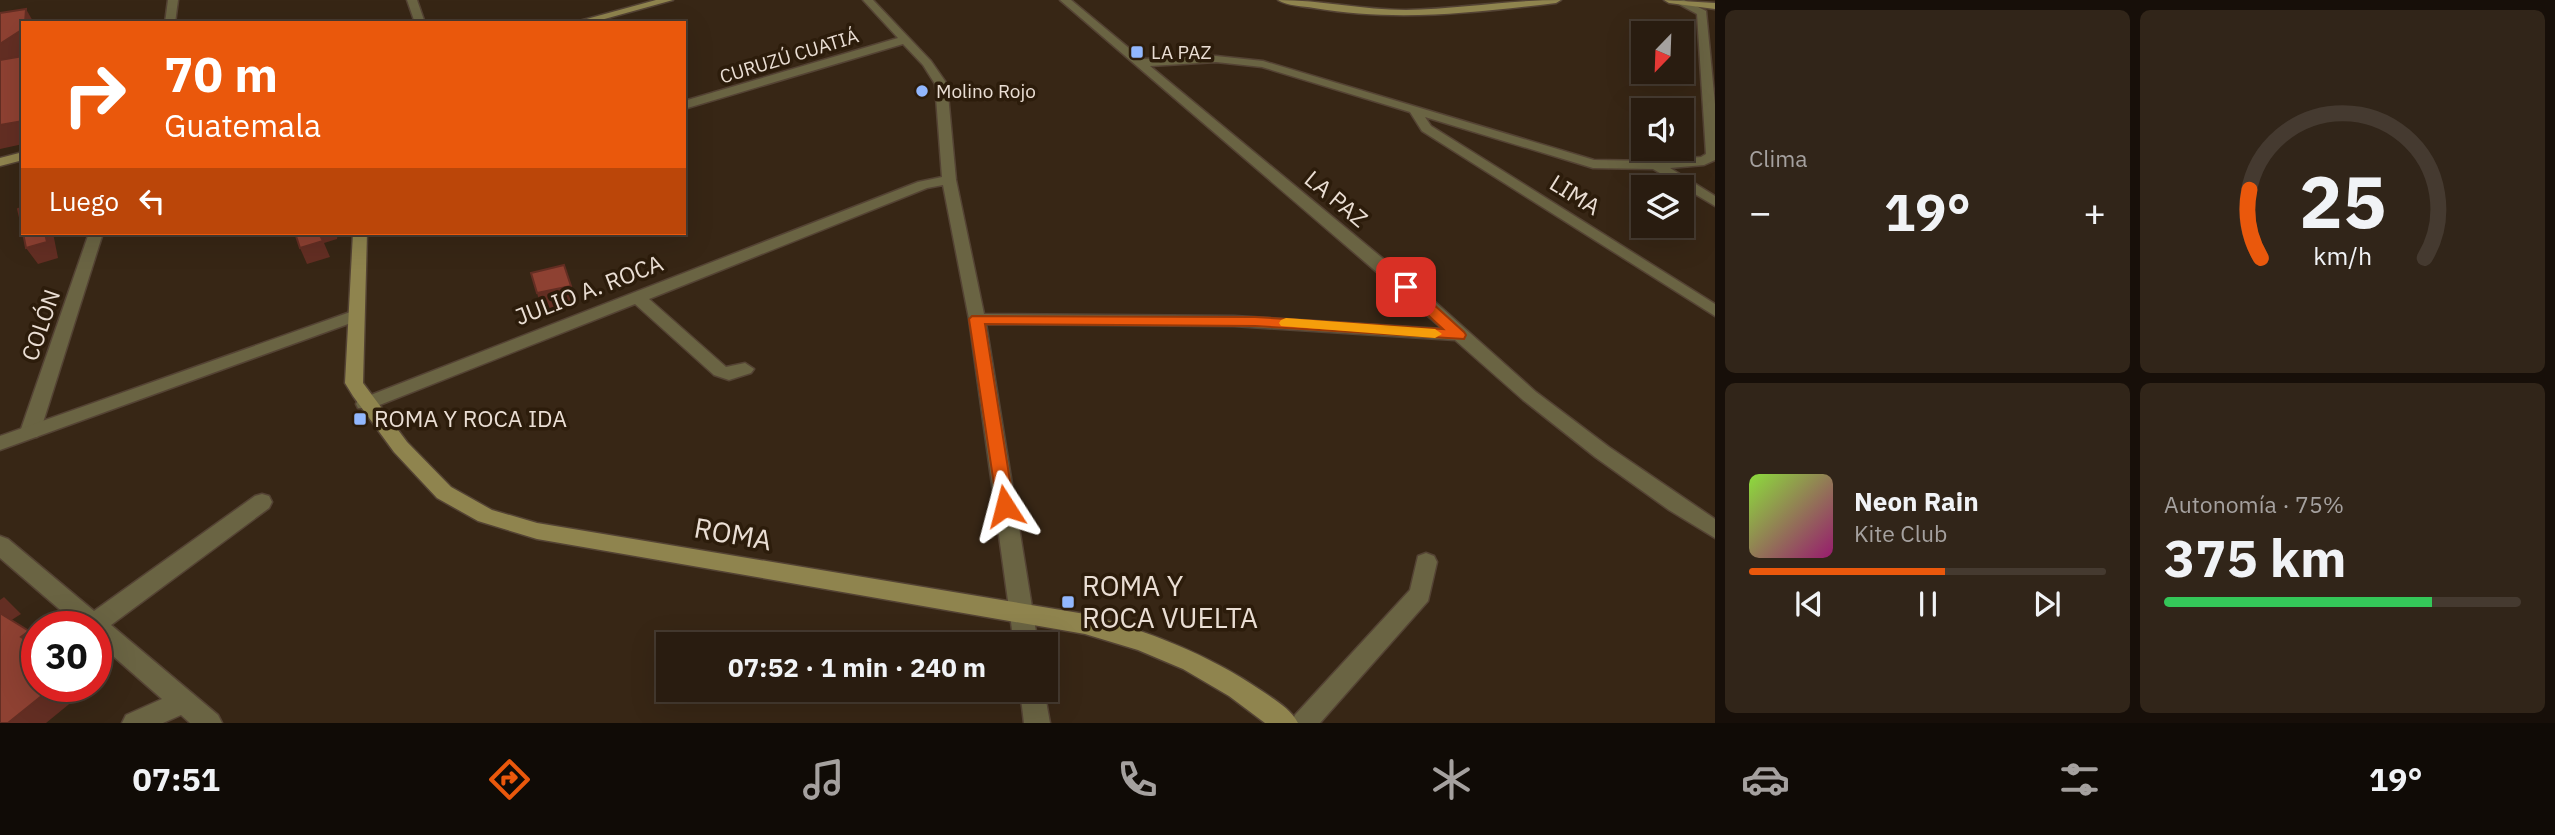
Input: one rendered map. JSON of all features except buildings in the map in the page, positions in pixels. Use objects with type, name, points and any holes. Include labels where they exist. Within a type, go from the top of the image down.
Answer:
[{"type":"main road","points":[[1283,0],[1371,12],[1470,10],[1556,0]]},
{"type":"main road","points":[[1313,0],[1363,6],[1441,7],[1503,0]]},
{"type":"main road","points":[[1703,0],[1715,4]]},
{"type":"main road","points":[[588,21],[663,1]]},
{"type":"main road","points":[[1674,1],[1715,4]]},
{"type":"main road","points":[[0,162],[21,157]]},
{"type":"main road","name":"ROMA","points":[[360,235],[354,383],[365,404],[435,483],[454,500],[488,518],[537,531],[1085,624],[1134,637],[1193,660],[1245,691],[1285,723]]},
{"type":"street","points":[[170,21],[173,0]]},
{"type":"street","points":[[412,0],[419,21]]},
{"type":"street","points":[[868,0],[927,63],[941,84],[949,180],[977,319],[1024,632]]},
{"type":"street","name":"LA PAZ","points":[[1065,0],[1427,304],[1458,335],[1607,458],[1715,530]]},
{"type":"street","points":[[1137,63],[1216,59],[1256,63],[1593,164],[1656,165],[1704,161],[1713,155],[1711,79],[1702,13],[1674,1]]},
{"type":"street","name":"CURUZÚ CUATIÁ","points":[[686,105],[904,40]]},
{"type":"street","points":[[686,90],[701,100]]},
{"type":"street","name":"LIMA","points":[[1416,113],[1426,128],[1715,311]]},
{"type":"street","points":[[1656,165],[1715,202]]},
{"type":"street","name":"JULIO A. ROCA","points":[[365,404],[923,185],[949,180]]},
{"type":"street","name":"COLÓN","points":[[30,432],[95,235]]},
{"type":"street","points":[[636,297],[720,371],[729,374],[744,369]]},
{"type":"street","points":[[0,443],[356,314]]},
{"type":"street","points":[[977,319],[1255,321],[1458,335]]},
{"type":"street","points":[[112,611],[262,502]]},
{"type":"street","points":[[0,545],[79,611]]},
{"type":"street","points":[[1304,723],[1420,594],[1426,562]]},
{"type":"street","points":[[112,640],[209,723]]},
{"type":"street","points":[[135,723],[182,702]]},
{"type":"street","points":[[1034,702],[1037,723]]},
{"type":"slow traffic","points":[[1286,323],[1435,334]]},
{"type":"place","name":"LA PAZ","points":[[1137,52]]},
{"type":"place","name":"Molino Rojo","points":[[922,91]]},
{"type":"place","name":"ROMA Y ROCA IDA","points":[[360,419]]},
{"type":"place","name":"ROMA Y ROCA VUELTA","points":[[1068,602]]},
{"type":"route","points":[[1005,506],[977,319],[1255,321],[1458,335],[1406,287]]}]
